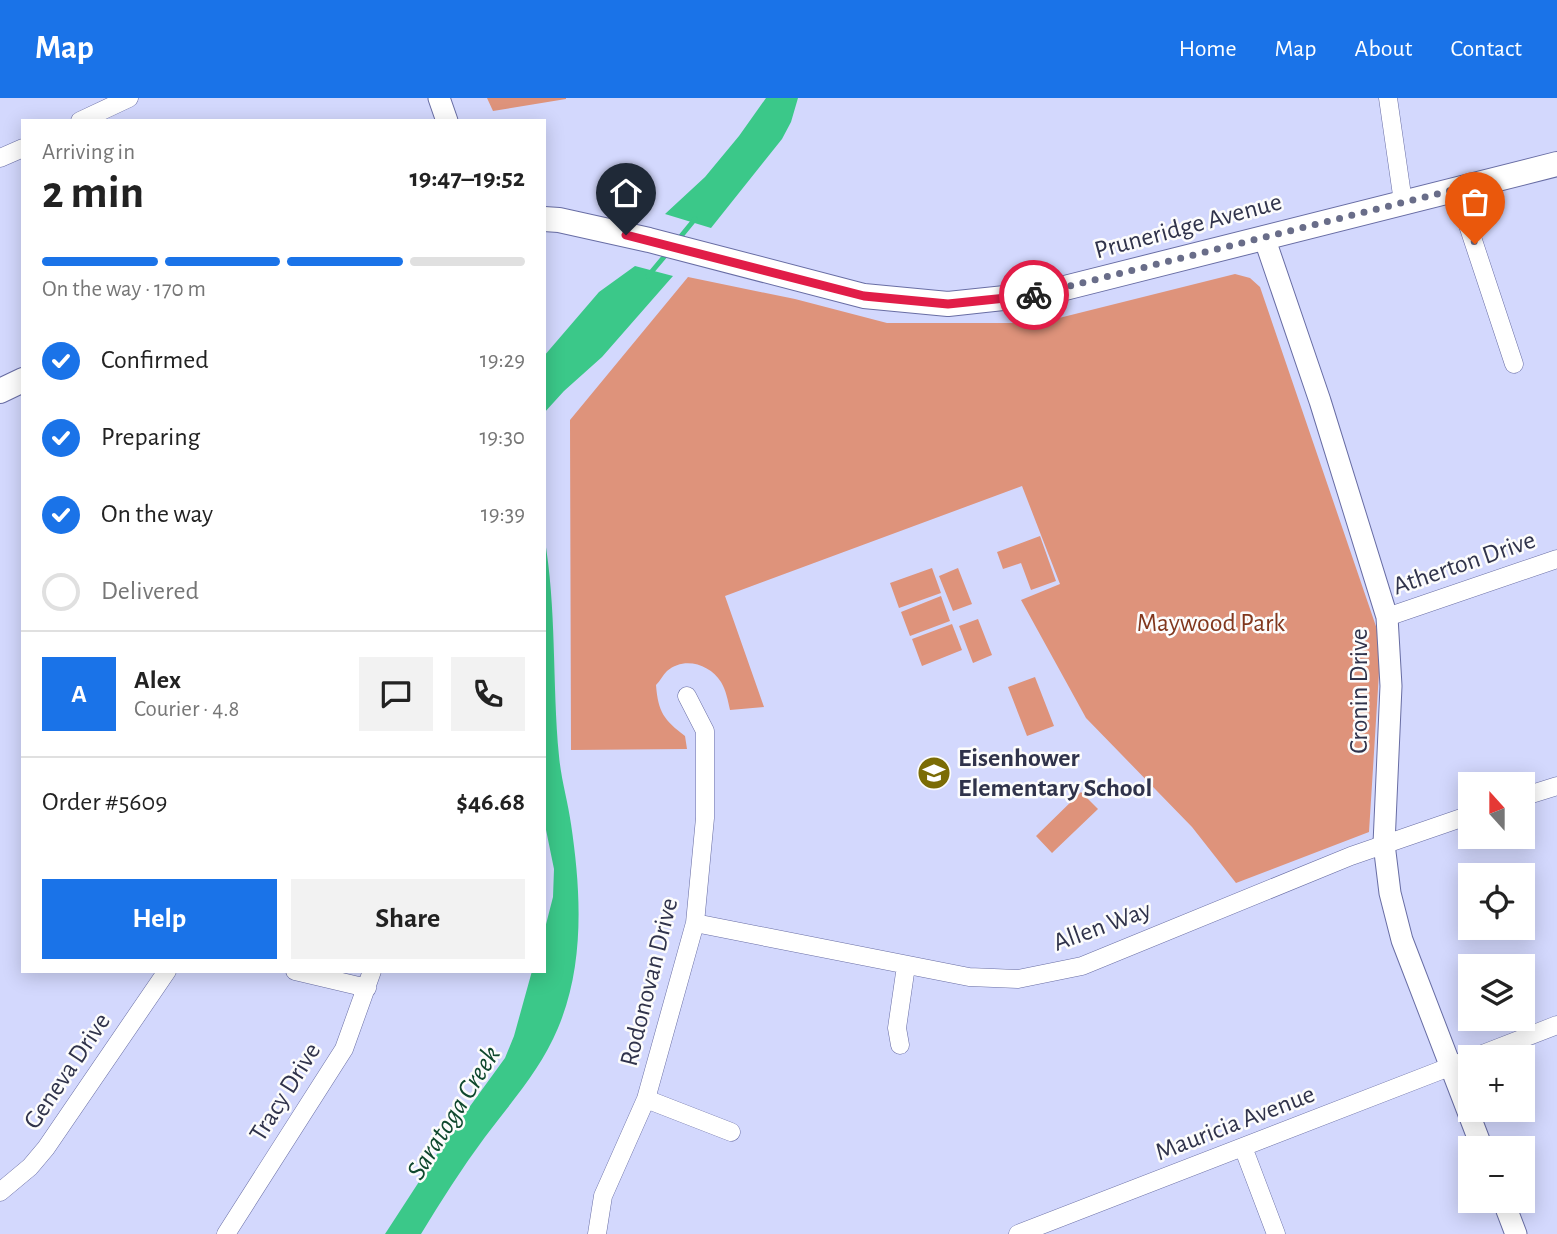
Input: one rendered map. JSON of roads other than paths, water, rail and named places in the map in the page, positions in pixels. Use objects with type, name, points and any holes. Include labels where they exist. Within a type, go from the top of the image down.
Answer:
[{"type":"main road","name":"Pruneridge Avenue","points":[[546,219],[649,240],[864,296],[948,304],[1041,294],[1557,164]]},
{"type":"main road","points":[[0,391],[21,381]]},
{"type":"street","points":[[84,119],[129,98]]},
{"type":"street","points":[[439,98],[446,119]]},
{"type":"street","points":[[1388,98],[1403,202]]},
{"type":"street","points":[[0,158],[21,149]]},
{"type":"street","points":[[1457,189],[1514,364]]},
{"type":"street","name":"Cronin Drive","points":[[1264,237],[1320,401],[1387,617],[1391,686],[1384,844],[1390,893],[1402,940],[1458,1059]]},
{"type":"street","name":"Atherton Drive","points":[[1387,617],[1557,559]]},
{"type":"street","name":"Rodonovan Drive","points":[[597,1234],[603,1196],[646,1099],[695,923],[705,818],[705,731],[687,696]]},
{"type":"street","points":[[1535,793],[1557,786]]},
{"type":"street","name":"Allen Way","points":[[695,923],[905,966],[969,977],[1017,979],[1082,966],[1384,844],[1458,819]]},
{"type":"street","points":[[900,1045],[897,1028],[905,966]]},
{"type":"street","name":"Geneva Drive","points":[[0,1192],[30,1167],[46,1148],[165,973]]},
{"type":"street","points":[[312,973],[370,980]]},
{"type":"street","name":"Tracy Drive","points":[[226,1234],[344,1049],[370,980]]},
{"type":"street","points":[[1506,1045],[1557,1025]]},
{"type":"street","name":"Mauricia Avenue","points":[[1029,1232],[1458,1064]]},
{"type":"street","points":[[646,1099],[731,1132]]},
{"type":"street","points":[[1243,1147],[1276,1234]]},
{"type":"street","points":[[1508,1213],[1516,1234]]},
{"type":"waterway","name":"Saratoga Creek","points":[[677,241],[695,219]]},
{"type":"waterway","name":"Saratoga Creek","points":[[648,276],[669,251]]},
{"type":"place","name":"Eisenhower Elementary School","points":[[934,773]]},
{"type":"park label","name":"Maywood Park","points":[[1211,623]]}]
